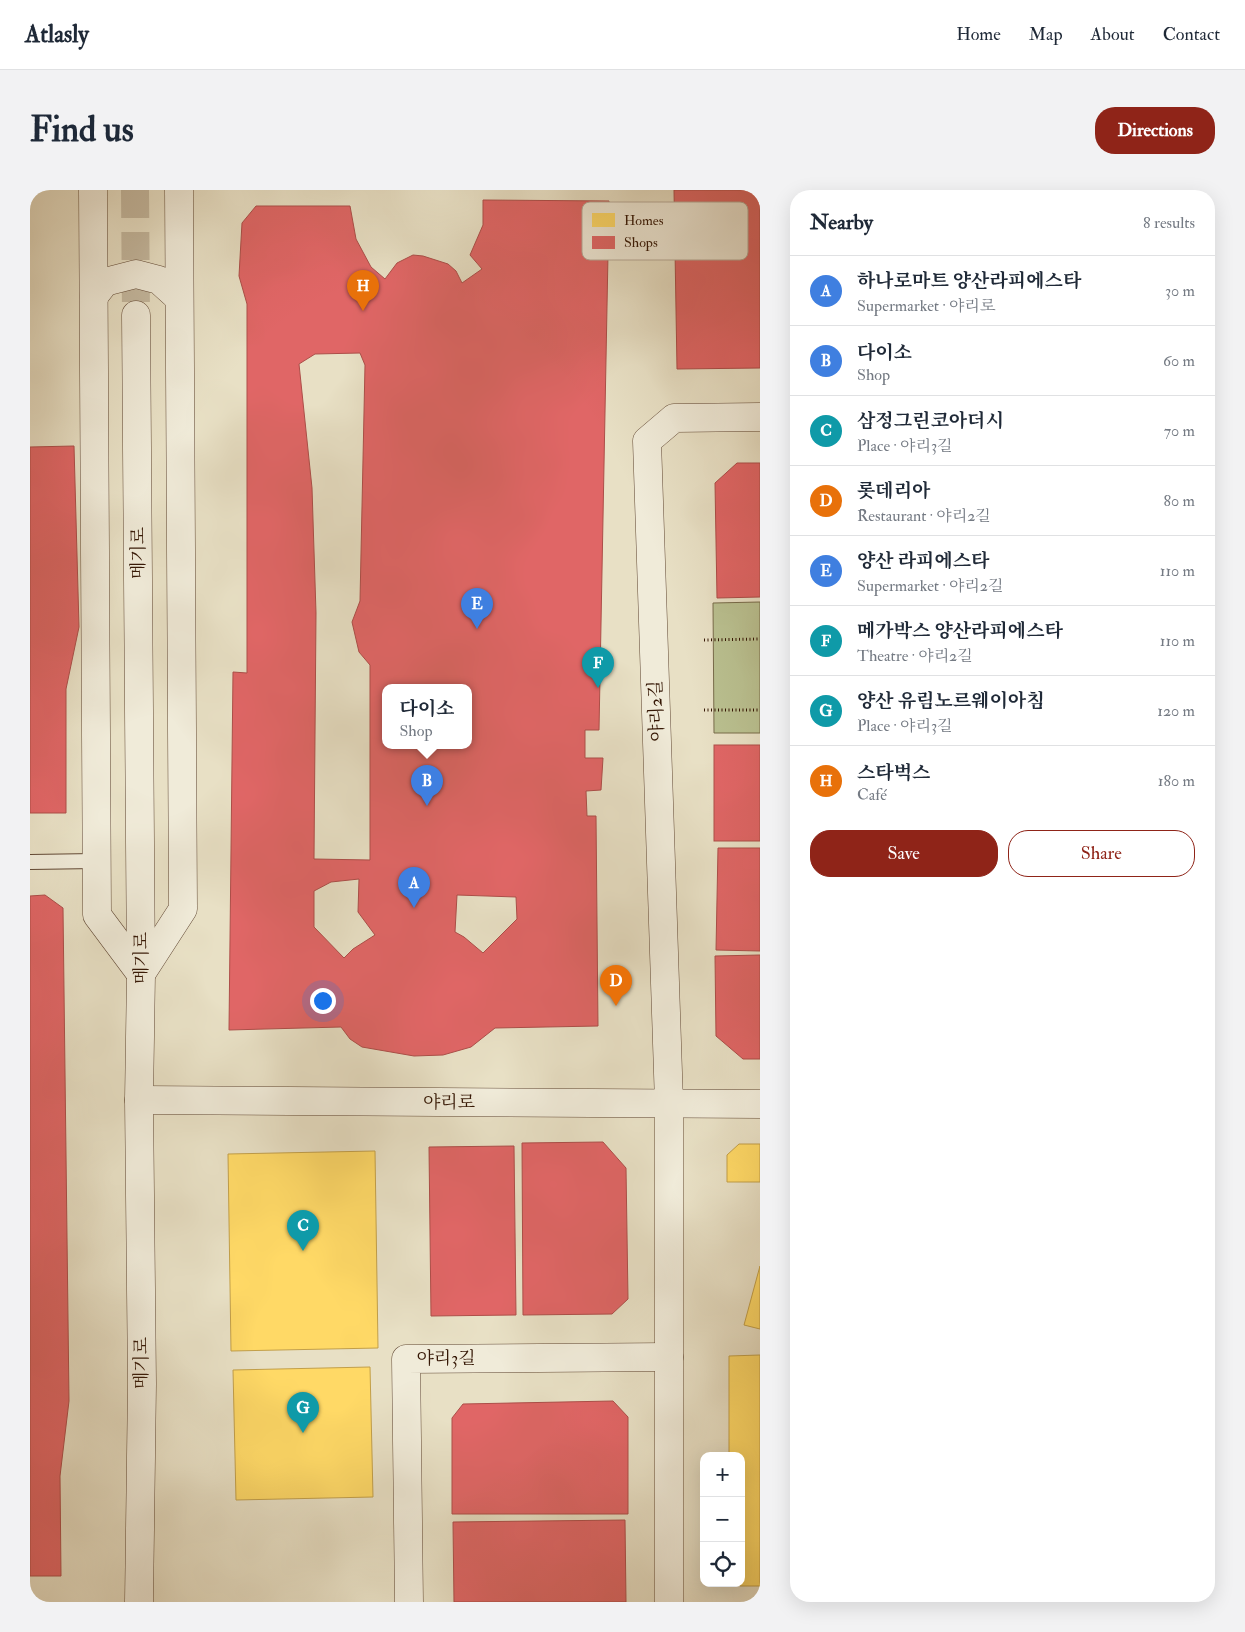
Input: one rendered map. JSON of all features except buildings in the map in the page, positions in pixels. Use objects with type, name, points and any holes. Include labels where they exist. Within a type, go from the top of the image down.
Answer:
[{"type":"street","points":[[93,190],[95,861],[97,915],[141,974],[183,909],[179,190]]},
{"type":"street","points":[[94,296],[106,282],[136,274],[159,280],[179,298]]},
{"type":"street","name":"메기로","points":[[136,315],[141,974],[138,1100],[142,1384],[139,1602]]},
{"type":"street","name":"야리2길","points":[[668,1103],[647,441],[674,418],[760,417]]},
{"type":"street","name":"야리로","points":[[138,1100],[760,1104]]},
{"type":"street","points":[[668,1103],[669,1602]]},
{"type":"street","name":"야리3길","points":[[409,1602],[406,1359],[669,1357]]},
{"type":"lane","points":[[30,862],[95,861]]},
{"type":"path","points":[[704,640],[760,639]]},
{"type":"path","points":[[704,710],[760,710]]},
{"type":"green space","points":[[760,602],[760,733],[714,733],[713,603]]},
{"type":"tunnel","points":[[135,190],[136,315]]},
{"type":"place","name":"스타벅스","points":[[363,311]]},
{"type":"place","name":"양산 라피에스타","points":[[477,629]]},
{"type":"place","name":"메가박스 양산라피에스타","points":[[598,688]]},
{"type":"place","name":"다이소","points":[[427,806]]},
{"type":"place","name":"하나로마트 양산라피에스타","points":[[414,908]]},
{"type":"place","name":"롯데리아","points":[[616,1006]]},
{"type":"place","name":"삼정그린코아더시","points":[[303,1251]]},
{"type":"place","name":"양산 유림노르웨이아침","points":[[303,1433]]}]
